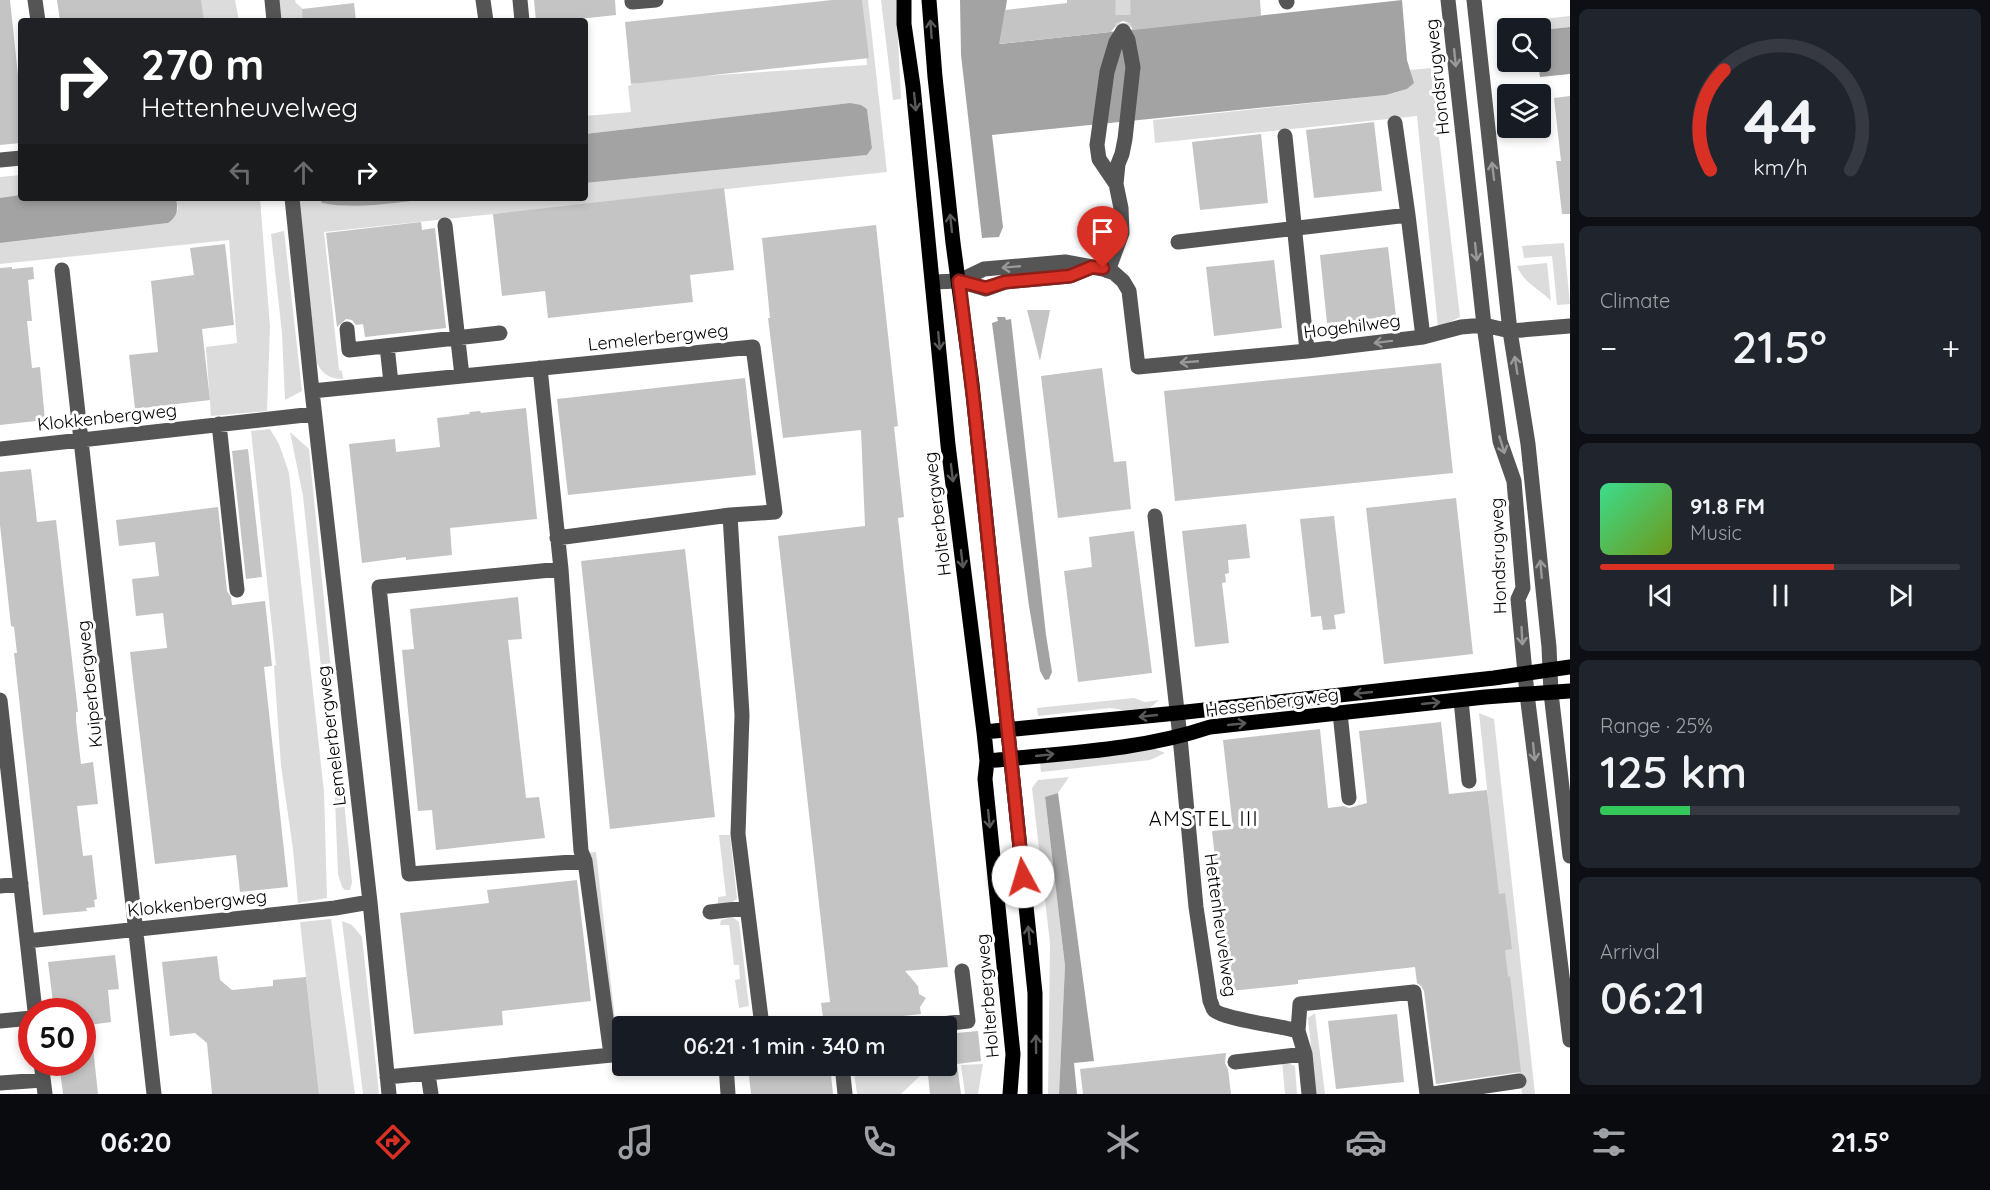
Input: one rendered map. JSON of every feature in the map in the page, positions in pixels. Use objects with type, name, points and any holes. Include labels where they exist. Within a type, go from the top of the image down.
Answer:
[{"type":"main road","name":"Holterbergweg","points":[[904,0],[904,24],[913,86],[948,445],[987,761],[985,779],[1013,1054],[1010,1094]]},
{"type":"main road","points":[[929,0],[934,77],[972,384],[1035,993],[1035,1094]]},
{"type":"main road","name":"Hessenbergweg","points":[[984,732],[1177,713],[1570,667]]},
{"type":"main road","name":"Hessenbergweg","points":[[987,761],[1138,744],[1180,737],[1210,727],[1461,700],[1570,691]]},
{"type":"street","points":[[35,0],[38,18]]},
{"type":"street","points":[[272,0],[274,18]]},
{"type":"street","points":[[483,0],[486,18]]},
{"type":"street","points":[[520,0],[522,18]]},
{"type":"street","points":[[632,0],[632,2],[656,0]]},
{"type":"street","name":"Hondsrugweg","points":[[1448,0],[1484,325],[1500,441],[1514,481],[1523,588],[1518,599],[1527,694],[1540,814],[1560,948],[1570,1040]]},
{"type":"street","name":"Hondsrugweg","points":[[1474,0],[1510,331],[1528,444],[1551,693],[1570,856]]},
{"type":"street","points":[[1112,165],[1099,159],[1097,145],[1112,130],[1133,67],[1128,40],[1123,31],[1116,42],[1107,72],[1112,130],[1122,154],[1112,165]]},
{"type":"street","points":[[1112,130],[1122,56]]},
{"type":"street","points":[[1395,123],[1423,337]]},
{"type":"street","points":[[1285,136],[1307,351]]},
{"type":"street","points":[[0,160],[18,158]]},
{"type":"street","points":[[933,282],[959,281],[984,269],[1065,262],[1108,270],[1122,233],[1121,208],[1112,165]]},
{"type":"street","name":"Lemelerbergweg","points":[[292,201],[314,414],[370,902],[388,1094]]},
{"type":"street","points":[[1178,242],[1408,215]]},
{"type":"street","points":[[445,225],[462,376]]},
{"type":"street","name":"Kuiperbergweg","points":[[62,270],[154,1094]]},
{"type":"street","name":"Hogehilweg","points":[[1108,270],[1123,281],[1129,291],[1138,367],[1423,337],[1461,327],[1484,325],[1510,331],[1570,326]]},
{"type":"street","points":[[347,329],[350,350],[500,333]]},
{"type":"street","points":[[387,346],[391,383]]},
{"type":"street","name":"Lemelerbergweg","points":[[312,391],[753,346],[774,512],[730,515]]},
{"type":"street","points":[[540,369],[561,568],[581,851],[585,861],[612,1024]]},
{"type":"street","name":"Klokkenbergweg","points":[[0,448],[314,414]]},
{"type":"street","points":[[219,424],[237,590]]},
{"type":"street","points":[[558,538],[730,515],[742,715],[738,834],[761,1016]]},
{"type":"street","name":"Hettenheuvelweg","points":[[1155,516],[1180,737],[1196,908],[1210,1001],[1214,1010],[1225,1016],[1298,1031]]},
{"type":"street","points":[[561,568],[379,587],[409,874],[585,861]]},
{"type":"street","points":[[0,700],[33,998]]},
{"type":"street","points":[[1461,700],[1469,781]]},
{"type":"street","points":[[1340,713],[1348,798]]},
{"type":"street","points":[[0,886],[21,884]]},
{"type":"street","name":"Klokkenbergweg","points":[[27,942],[335,908],[370,902]]},
{"type":"street","points":[[710,912],[747,908]]},
{"type":"street","points":[[957,1022],[968,1021],[962,971]]},
{"type":"street","points":[[1309,1094],[1305,1054],[1298,1031],[1300,1004],[1414,992],[1427,1094]]},
{"type":"street","points":[[0,1021],[18,1019]]},
{"type":"street","points":[[1235,1062],[1305,1054]]},
{"type":"street","points":[[387,1077],[612,1055]]},
{"type":"street","points":[[428,1074],[431,1094]]},
{"type":"street","points":[[727,1076],[728,1094]]},
{"type":"street","points":[[843,1076],[845,1094]]},
{"type":"street","points":[[1433,1094],[1519,1081]]},
{"type":"street","points":[[0,1083],[44,1087]]},
{"type":"shaded area","points":[[191,0],[235,0],[238,18],[193,18]]},
{"type":"shaded area","points":[[278,0],[295,0],[303,9],[304,18],[280,18]]},
{"type":"shaded area","points":[[862,0],[868,0],[887,172],[324,232],[339,370],[342,371],[343,379],[327,376],[319,367],[298,201],[365,205],[404,201],[588,201],[588,183],[867,155],[872,148],[867,109],[850,103],[588,134],[588,116],[631,112],[628,86],[643,80],[867,65]]},
{"type":"shaded area","points":[[881,0],[896,0],[901,99],[893,100]]},
{"type":"shaded area","points":[[960,0],[1007,0],[1000,44],[1402,0],[1407,60],[1414,83],[1407,89],[1386,95],[992,135],[1003,227],[999,237],[982,238],[961,55]]},
{"type":"shaded area","points":[[1570,16],[1570,27],[1551,29],[1551,18]]},
{"type":"shaded area","points":[[1570,27],[1570,74],[1540,77],[1539,72],[1551,72],[1551,29]]},
{"type":"shaded area","points":[[1431,68],[1460,317],[1438,328],[1417,116],[1155,143],[1153,120],[1386,95],[1407,89],[1413,83],[1410,70]]},
{"type":"shaded area","points":[[850,103],[867,109],[872,148],[867,155],[588,183],[588,134]]},
{"type":"shaded area","points":[[18,175],[18,196],[0,199],[0,177]]},
{"type":"shaded area","points":[[18,195],[18,201],[176,201],[177,209],[174,218],[168,223],[0,243],[0,198]]},
{"type":"shaded area","points":[[177,201],[260,201],[270,327],[267,411],[211,416],[206,347],[237,343],[229,240],[0,264],[0,243],[168,223],[178,209]]},
{"type":"shaded area","points":[[321,201],[411,201],[350,206]]},
{"type":"shaded area","points":[[284,231],[302,391],[285,400],[282,333],[271,234]]},
{"type":"shaded area","points":[[1564,243],[1570,304],[1557,305],[1552,256],[1524,258],[1522,246]]},
{"type":"shaded area","points":[[1547,263],[1551,301],[1527,281],[1517,266]]},
{"type":"shaded area","points":[[997,317],[1011,319],[1052,672],[1049,679],[1045,680],[1040,671],[1029,606],[992,323],[998,321]]},
{"type":"shaded area","points":[[270,429],[279,444],[289,473],[324,792],[327,898],[298,903],[281,766],[274,666],[276,665],[251,431]]},
{"type":"shaded area","points":[[290,432],[309,449],[352,882],[350,890],[342,887],[338,874],[335,800],[303,496]]},
{"type":"shaded area","points":[[1134,698],[1145,702],[1159,700],[1148,710],[1134,712],[1110,708],[1038,716],[1037,708]]},
{"type":"shaded area","points":[[1479,713],[1494,719],[1535,1094],[1522,1094]]},
{"type":"shaded area","points":[[1151,747],[1165,753],[1150,760],[1041,772],[1040,762]]},
{"type":"shaded area","points":[[1069,777],[1058,793],[1045,798],[1065,966],[1059,1094],[1048,1094],[1050,943],[1032,788],[1038,780]]},
{"type":"shaded area","points":[[1058,793],[1094,1061],[1074,1063],[1077,1094],[1059,1094],[1065,966],[1045,797]]},
{"type":"shaded area","points":[[719,835],[730,835],[737,899],[718,904],[718,897],[726,896]]},
{"type":"shaded area","points":[[596,852],[615,1016],[612,1016],[612,1039],[587,853]]},
{"type":"shaded area","points":[[733,917],[739,922],[749,1006],[739,1008],[735,980],[740,979],[739,965],[734,965],[729,925],[720,925],[721,920]]},
{"type":"shaded area","points":[[331,919],[355,1094],[319,1094],[300,922]]},
{"type":"shaded area","points":[[342,921],[352,925],[362,937],[379,1094],[363,1094]]},
{"type":"shaded area","points":[[1315,1013],[1325,1094],[1316,1094],[1308,1018]]},
{"type":"shaded area","points":[[1282,1061],[1295,1066],[1297,1094],[1285,1094]]},
{"type":"shaded area","points":[[983,1064],[978,1094],[965,1094],[961,1065]]},
{"type":"shaded area","points":[[855,1076],[920,1076],[901,1094],[857,1094]]},
{"type":"building","points":[[0,0],[10,0],[18,75],[18,143],[0,145]]},
{"type":"building","points":[[57,0],[201,0],[204,18],[60,18]]},
{"type":"building","points":[[534,0],[615,0],[616,15],[588,18],[536,18]]},
{"type":"building","points":[[832,0],[862,0],[869,58],[631,84],[625,22]]},
{"type":"building","points":[[1067,0],[1260,0],[1261,16],[1133,30],[1129,23],[1123,21],[1118,23],[1111,32],[999,44],[1005,10],[1067,3]]},
{"type":"building","points":[[354,3],[356,18],[303,18],[302,9]]},
{"type":"building","points":[[1570,96],[1570,214],[1562,214],[1556,161],[1561,161],[1554,98]]},
{"type":"building","points":[[1374,122],[1382,191],[1314,198],[1306,130]]},
{"type":"building","points":[[1261,134],[1268,203],[1200,210],[1192,142]]},
{"type":"building","points":[[724,188],[734,270],[690,275],[693,302],[548,318],[545,291],[502,296],[493,214]]},
{"type":"building","points":[[421,222],[422,230],[435,228],[446,328],[365,337],[363,324],[356,325],[352,320],[346,319],[337,327],[326,233]]},
{"type":"building","points":[[876,225],[898,426],[894,427],[904,517],[898,518],[948,967],[905,971],[918,986],[919,994],[926,998],[920,1007],[921,1014],[823,1016],[821,1003],[830,1002],[778,536],[865,526],[861,430],[783,438],[768,318],[770,318],[762,238]]},
{"type":"building","points":[[225,244],[234,325],[202,329],[210,400],[135,409],[129,355],[158,352],[151,281],[194,275],[190,248]]},
{"type":"building","points":[[1388,247],[1396,316],[1327,323],[1320,255]]},
{"type":"building","points":[[1274,260],[1282,328],[1214,336],[1206,267]]},
{"type":"building","points":[[12,267],[12,269],[33,267],[34,279],[28,280],[32,321],[27,321],[32,368],[40,367],[45,420],[0,425],[0,268]]},
{"type":"building","points":[[1027,310],[1050,310],[1040,361]]},
{"type":"building","points":[[1441,363],[1453,473],[1175,501],[1164,391]]},
{"type":"building","points":[[1102,368],[1114,462],[1126,461],[1131,509],[1058,518],[1041,376]]},
{"type":"building","points":[[745,378],[756,475],[568,495],[557,399]]},
{"type":"building","points":[[526,408],[537,519],[450,528],[452,555],[406,560],[406,557],[362,563],[349,444],[395,439],[396,452],[440,447],[437,418],[470,414],[469,412],[480,411],[481,413]]},
{"type":"building","points":[[248,449],[262,577],[246,579],[232,451]]},
{"type":"building","points":[[31,469],[37,522],[56,520],[78,712],[76,712],[76,721],[81,764],[93,762],[98,804],[77,806],[83,856],[92,855],[97,899],[94,900],[95,907],[86,908],[87,911],[43,915],[14,653],[17,653],[14,627],[11,626],[0,525],[0,472]]},
{"type":"building","points":[[1456,498],[1473,654],[1384,664],[1366,508]]},
{"type":"building","points":[[218,507],[227,591],[232,605],[265,601],[272,666],[264,667],[288,887],[240,892],[236,855],[155,864],[130,652],[167,648],[163,613],[136,616],[132,579],[159,576],[155,542],[119,546],[116,520]]},
{"type":"building","points":[[1334,516],[1345,613],[1334,615],[1336,629],[1323,630],[1321,616],[1311,617],[1300,519]]},
{"type":"building","points":[[1246,524],[1250,558],[1228,560],[1229,573],[1225,574],[1226,582],[1222,583],[1229,643],[1195,647],[1182,531]]},
{"type":"building","points":[[1134,531],[1152,673],[1078,682],[1064,571],[1092,567],[1089,537]]},
{"type":"building","points":[[685,549],[715,817],[610,829],[581,561]]},
{"type":"building","points":[[518,597],[522,639],[508,640],[526,798],[539,797],[545,838],[436,850],[432,810],[418,811],[402,650],[414,649],[410,609]]},
{"type":"building","points":[[1441,722],[1449,794],[1487,790],[1499,894],[1505,893],[1512,949],[1505,950],[1521,1072],[1436,1084],[1424,991],[1417,983],[1415,967],[1298,980],[1298,984],[1230,991],[1212,831],[1233,829],[1223,740],[1320,729],[1328,808],[1344,806],[1349,808],[1367,803],[1359,731]]},
{"type":"building","points":[[577,880],[591,1001],[502,1011],[503,1025],[414,1034],[400,913],[489,903],[487,890]]},
{"type":"building","points":[[115,955],[119,989],[108,990],[111,1022],[96,1024],[96,998],[52,998],[48,962]]},
{"type":"building","points":[[217,956],[220,980],[232,990],[273,986],[273,980],[306,977],[319,1094],[212,1094],[207,1043],[195,1033],[170,1036],[162,962]]},
{"type":"building","points":[[1397,1014],[1404,1082],[1336,1089],[1328,1021]]},
{"type":"building","points":[[978,1031],[981,1061],[957,1064],[957,1033]]},
{"type":"building","points":[[1226,1053],[1225,1063],[1228,1069],[1231,1094],[1083,1094],[1080,1069]]},
{"type":"building","points":[[957,1064],[961,1094],[930,1094],[928,1076],[957,1076]]},
{"type":"building","points":[[96,1075],[98,1094],[63,1094],[61,1076]]},
{"type":"building","points":[[749,1076],[831,1076],[833,1094],[751,1094]]},
{"type":"tunnel","points":[[1123,0],[1123,31]]},
{"type":"district","name":"AMSTEL III","points":[[1204,818]]},
{"type":"route","points":[[1023,877],[959,281],[986,288],[1005,282],[1070,276],[1092,267],[1103,268]]}]
